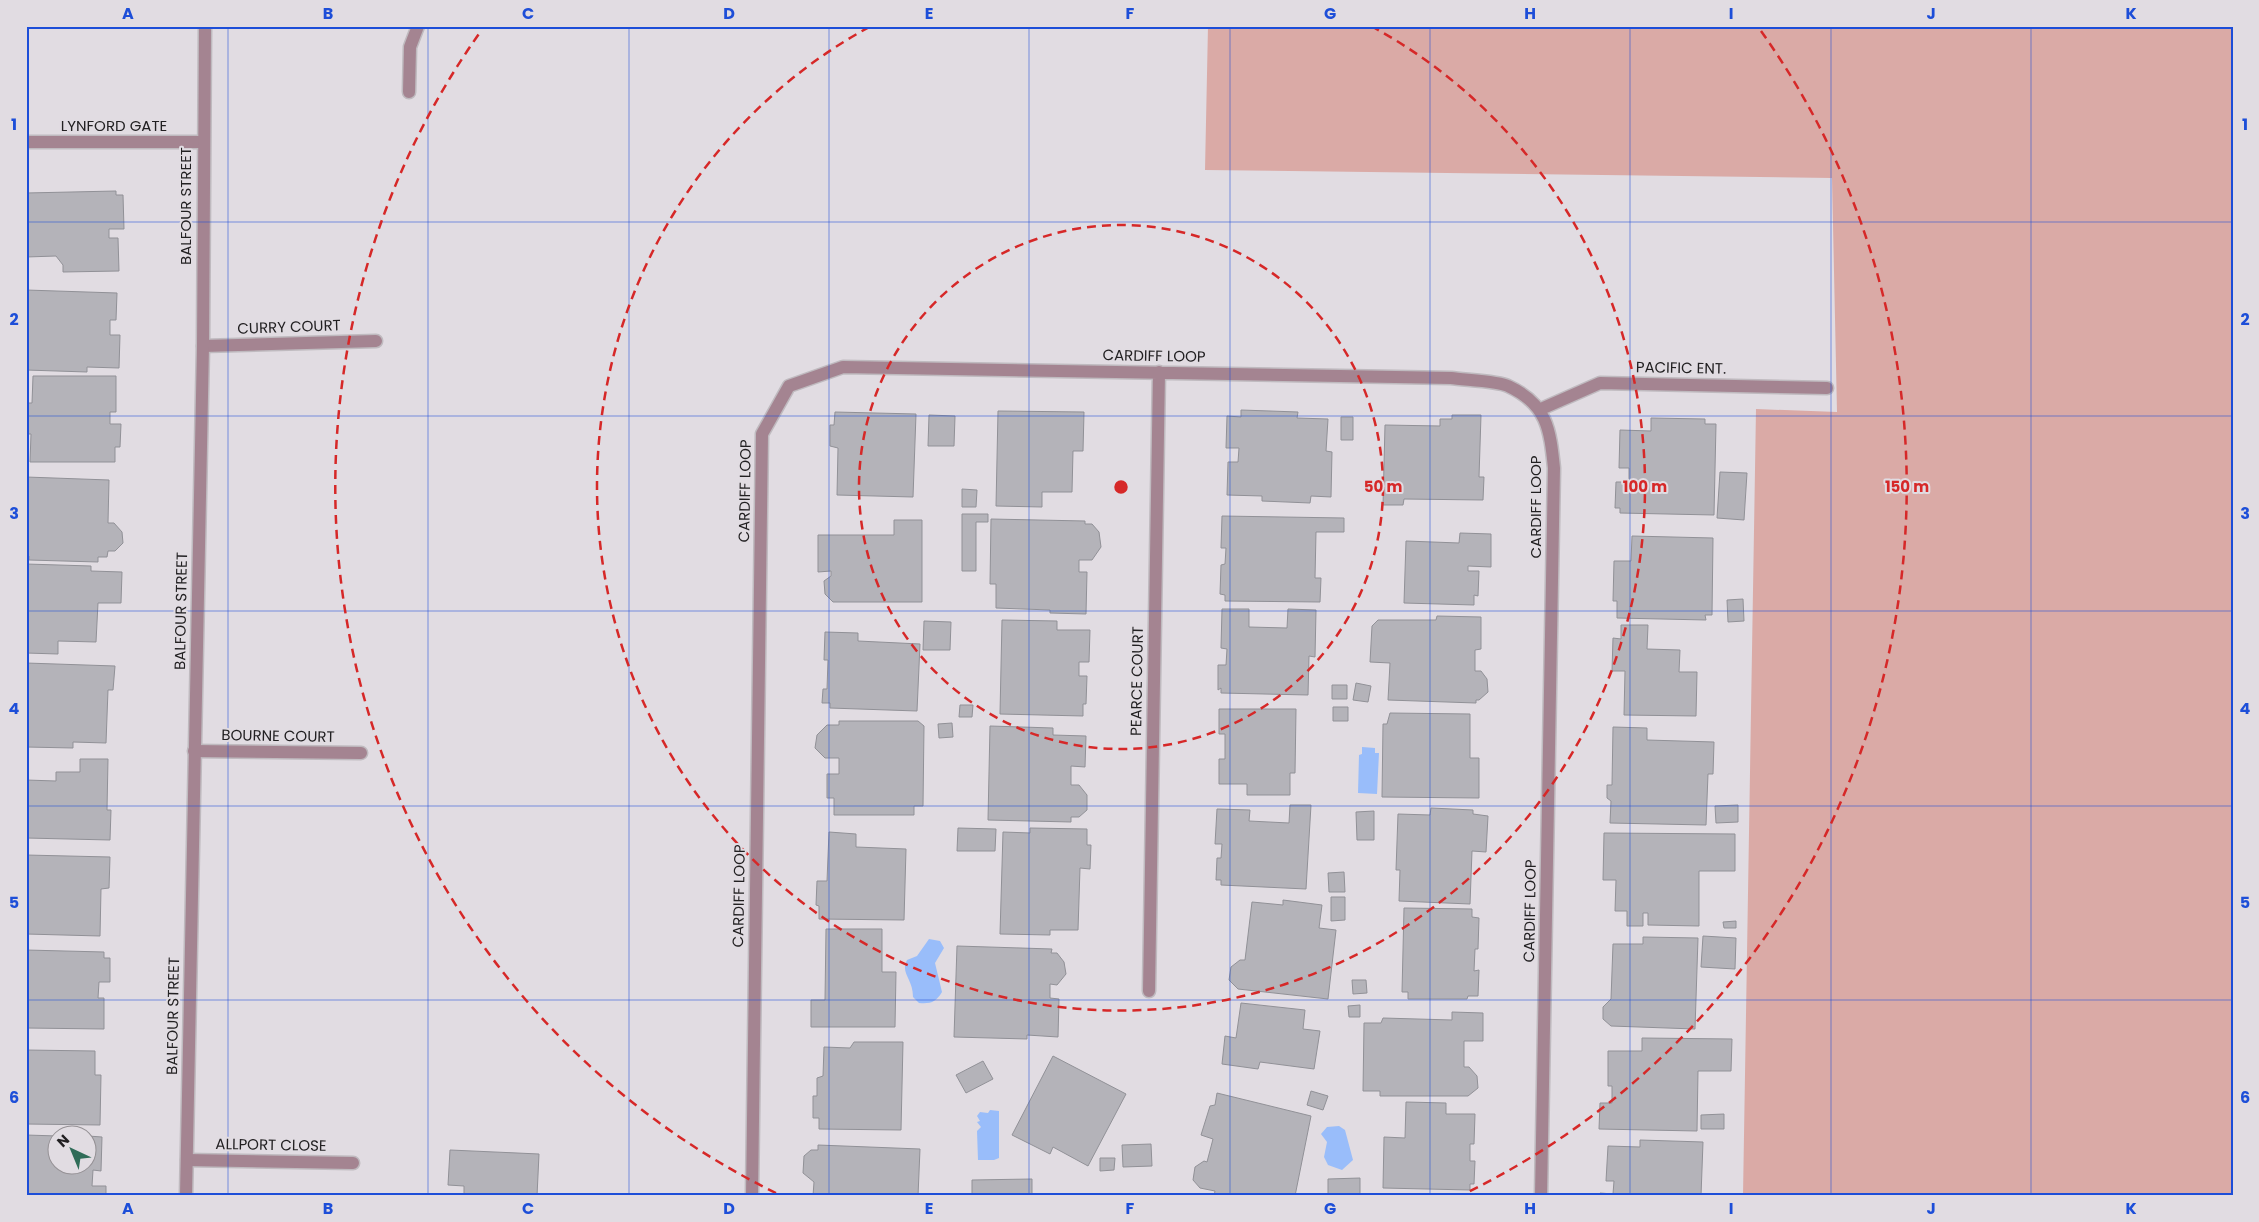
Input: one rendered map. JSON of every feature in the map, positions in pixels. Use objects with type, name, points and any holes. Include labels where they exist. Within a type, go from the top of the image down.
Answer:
[{"type":"street","name":"BALFOUR STREET","points":[[186,1196],[203,346],[202,142],[205,26]]},
{"type":"street","points":[[409,92],[410,47],[418,26]]},
{"type":"street","name":"LYNFORD GATE","points":[[26,142],[202,142]]},
{"type":"street","name":"CURRY COURT","points":[[203,346],[376,341]]},
{"type":"street","name":"CARDIFF LOOP","points":[[752,1196],[762,434],[789,386],[843,367],[1451,378],[1507,385],[1541,409],[1551,438],[1554,468],[1541,1196]]},
{"type":"street","name":"PEARCE COURT","points":[[1149,991],[1159,372]]},
{"type":"street","name":"PACIFIC ENT.","points":[[1541,409],[1600,382],[1827,388]]},
{"type":"street","name":"BOURNE COURT","points":[[194,751],[361,753]]},
{"type":"street","name":"ALLPORT CLOSE","points":[[187,1160],[353,1162]]},
{"type":"shaded area","points":[[1208,26],[2233,26],[2233,1196],[1743,1196],[1756,409],[1837,412],[1832,178],[1205,170]]},
{"type":"water","points":[[1362,747],[1375,748],[1375,753],[1379,753],[1377,794],[1358,793],[1359,755],[1362,754]]},
{"type":"water","points":[[929,939],[940,941],[944,948],[935,963],[942,992],[933,1002],[919,1003],[913,997],[905,965],[907,960],[917,956]]},
{"type":"water","points":[[990,1110],[999,1111],[999,1158],[994,1160],[978,1160],[977,1131],[981,1127],[977,1122],[980,1121],[977,1116],[980,1112],[988,1113]]},
{"type":"water","points":[[1339,1126],[1345,1130],[1353,1160],[1342,1170],[1328,1165],[1324,1157],[1327,1142],[1321,1134],[1327,1127]]},
{"type":"building","points":[[116,191],[116,195],[123,195],[124,229],[109,229],[109,238],[118,238],[119,271],[63,272],[63,265],[56,256],[26,257],[26,193]]},
{"type":"building","points":[[26,290],[117,293],[116,320],[110,320],[110,335],[120,335],[119,368],[87,367],[87,372],[26,370]]},
{"type":"building","points":[[33,376],[116,376],[116,412],[110,412],[110,424],[121,424],[120,447],[115,447],[115,462],[30,462],[31,434],[26,434],[26,403],[32,403]]},
{"type":"building","points":[[1241,410],[1298,412],[1297,418],[1328,419],[1326,451],[1332,452],[1331,497],[1311,496],[1310,503],[1262,501],[1262,496],[1227,495],[1228,462],[1238,462],[1239,448],[1226,448],[1227,416],[1241,417]]},
{"type":"building","points":[[998,411],[1084,412],[1083,451],[1073,451],[1072,492],[1042,492],[1042,507],[996,506]]},
{"type":"building","points":[[835,412],[916,414],[913,497],[837,495],[838,448],[830,446],[830,425],[834,425]]},
{"type":"building","points":[[929,415],[955,416],[954,446],[928,446]]},
{"type":"building","points":[[1452,415],[1481,415],[1479,477],[1484,477],[1483,500],[1404,499],[1403,505],[1383,505],[1385,425],[1440,426],[1440,419],[1452,419]]},
{"type":"building","points":[[1341,417],[1353,417],[1353,440],[1341,440]]},
{"type":"building","points":[[1651,418],[1705,419],[1705,424],[1716,424],[1714,515],[1620,513],[1620,508],[1615,508],[1616,482],[1629,482],[1629,468],[1619,468],[1620,430],[1651,431]]},
{"type":"building","points":[[1720,472],[1747,473],[1744,520],[1717,518]]},
{"type":"building","points":[[26,477],[109,480],[108,523],[114,523],[122,532],[123,543],[115,551],[108,551],[107,557],[98,557],[98,562],[29,560],[29,556],[26,556]]},
{"type":"building","points":[[962,489],[977,490],[976,507],[962,507]]},
{"type":"building","points":[[962,514],[988,514],[988,522],[976,522],[976,571],[962,571]]},
{"type":"building","points":[[1222,516],[1344,518],[1344,532],[1316,532],[1315,578],[1321,578],[1320,602],[1225,601],[1225,595],[1220,594],[1221,565],[1225,564],[1226,548],[1221,548]]},
{"type":"building","points":[[991,519],[1085,521],[1085,524],[1092,524],[1099,532],[1101,547],[1092,560],[1079,560],[1079,572],[1087,572],[1086,614],[1050,613],[1050,610],[996,608],[996,584],[990,584]]},
{"type":"building","points":[[894,520],[922,520],[922,602],[833,602],[825,594],[824,581],[831,576],[831,571],[818,572],[818,535],[894,535]]},
{"type":"building","points":[[1460,533],[1491,534],[1491,567],[1468,566],[1468,571],[1479,571],[1478,596],[1474,595],[1474,605],[1404,603],[1406,541],[1459,543]]},
{"type":"building","points":[[1632,536],[1713,538],[1712,615],[1705,615],[1706,620],[1617,618],[1617,601],[1613,601],[1614,561],[1631,561]]},
{"type":"building","points":[[26,564],[91,566],[91,571],[122,572],[121,603],[98,603],[96,642],[58,641],[58,654],[26,653]]},
{"type":"building","points":[[1743,599],[1744,621],[1728,622],[1727,600]]},
{"type":"building","points":[[1222,609],[1249,609],[1249,627],[1287,628],[1288,609],[1316,610],[1315,657],[1309,656],[1308,695],[1221,693],[1221,688],[1218,690],[1218,665],[1226,665],[1227,649],[1221,648]]},
{"type":"building","points":[[1437,616],[1481,617],[1481,649],[1475,650],[1475,671],[1481,671],[1487,679],[1488,692],[1479,700],[1476,700],[1476,703],[1388,700],[1390,663],[1370,662],[1372,626],[1378,620],[1436,620]]},
{"type":"building","points":[[1002,620],[1057,621],[1057,630],[1090,630],[1089,662],[1079,662],[1079,676],[1087,676],[1086,704],[1083,704],[1083,716],[1000,714]]},
{"type":"building","points":[[924,621],[951,622],[950,650],[923,650]]},
{"type":"building","points":[[1621,625],[1648,625],[1647,649],[1680,650],[1679,672],[1697,672],[1696,716],[1624,715],[1625,671],[1612,671],[1613,638],[1621,639]]},
{"type":"building","points":[[825,632],[858,633],[858,641],[920,644],[917,711],[830,708],[830,703],[822,703],[823,689],[827,689],[828,660],[824,660]]},
{"type":"building","points":[[26,663],[115,666],[113,690],[108,690],[106,743],[73,742],[73,748],[26,747]]},
{"type":"building","points":[[1356,683],[1371,686],[1368,702],[1353,700]]},
{"type":"building","points":[[1332,685],[1347,685],[1347,699],[1332,699]]},
{"type":"building","points":[[960,705],[973,705],[972,717],[959,717]]},
{"type":"building","points":[[1333,707],[1348,707],[1348,721],[1333,721]]},
{"type":"building","points":[[1219,709],[1296,709],[1295,773],[1290,773],[1290,795],[1247,795],[1247,784],[1219,784],[1219,759],[1225,759],[1225,734],[1219,734]]},
{"type":"building","points":[[1390,713],[1470,714],[1470,758],[1479,758],[1479,798],[1382,797],[1383,724],[1387,724]]},
{"type":"building","points":[[839,721],[918,721],[924,726],[923,806],[914,806],[914,815],[834,815],[834,798],[827,798],[827,774],[839,774],[839,758],[825,758],[815,748],[817,735],[827,725],[839,725]]},
{"type":"building","points":[[952,723],[953,737],[939,738],[938,724]]},
{"type":"building","points":[[990,726],[1053,728],[1053,735],[1086,736],[1085,767],[1071,766],[1071,785],[1079,785],[1087,795],[1087,810],[1079,817],[1071,817],[1071,822],[988,820]]},
{"type":"building","points":[[1613,727],[1647,728],[1647,740],[1714,742],[1713,774],[1708,774],[1706,825],[1610,823],[1611,801],[1607,798],[1607,785],[1612,785]]},
{"type":"building","points":[[80,759],[108,759],[107,810],[111,810],[110,840],[26,838],[26,780],[56,781],[56,772],[80,772]]},
{"type":"building","points":[[1290,805],[1311,805],[1306,889],[1221,885],[1221,880],[1216,880],[1217,858],[1221,858],[1222,844],[1215,844],[1217,809],[1250,810],[1249,821],[1289,823]]},
{"type":"building","points":[[1738,805],[1738,822],[1716,823],[1715,806]]},
{"type":"building","points":[[1431,808],[1473,810],[1473,814],[1488,816],[1486,852],[1472,851],[1470,904],[1399,901],[1400,870],[1396,870],[1398,814],[1430,815]]},
{"type":"building","points":[[1374,811],[1374,840],[1357,840],[1356,812]]},
{"type":"building","points":[[958,828],[996,829],[995,851],[957,851]]},
{"type":"building","points":[[1030,828],[1087,829],[1087,845],[1091,845],[1090,869],[1080,868],[1078,930],[1050,930],[1050,935],[1000,934],[1003,832],[1030,833]]},
{"type":"building","points":[[829,832],[856,834],[856,847],[906,849],[904,920],[819,919],[819,906],[816,905],[817,881],[827,881]]},
{"type":"building","points":[[1604,833],[1735,834],[1735,871],[1699,871],[1699,926],[1648,925],[1648,913],[1643,913],[1643,926],[1627,926],[1627,911],[1615,911],[1616,880],[1603,880]]},
{"type":"building","points":[[26,855],[110,857],[109,888],[101,889],[100,936],[26,934]]},
{"type":"building","points":[[1344,872],[1345,892],[1329,892],[1328,873]]},
{"type":"building","points":[[1331,897],[1345,897],[1345,920],[1331,921]]},
{"type":"building","points":[[1283,900],[1322,905],[1319,928],[1336,930],[1328,999],[1238,989],[1229,980],[1231,967],[1240,960],[1245,960],[1252,902],[1283,905]]},
{"type":"building","points":[[1404,908],[1472,909],[1472,917],[1479,918],[1478,949],[1475,949],[1474,971],[1479,970],[1478,996],[1468,996],[1467,999],[1408,999],[1408,992],[1402,992]]},
{"type":"building","points":[[1736,921],[1736,928],[1724,928],[1723,922]]},
{"type":"building","points":[[826,929],[882,929],[882,972],[896,972],[895,1027],[811,1027],[811,1000],[825,1000]]},
{"type":"building","points":[[1703,936],[1736,938],[1735,969],[1701,967]]},
{"type":"building","points":[[1643,937],[1698,938],[1695,1029],[1611,1026],[1603,1019],[1603,1007],[1611,999],[1613,944],[1643,944]]},
{"type":"building","points":[[957,946],[1052,949],[1051,953],[1057,953],[1064,962],[1066,974],[1057,985],[1050,984],[1050,998],[1059,999],[1058,1037],[1027,1035],[1027,1039],[954,1037]]},
{"type":"building","points":[[26,950],[104,952],[104,958],[110,958],[110,982],[99,982],[98,998],[104,998],[104,1029],[26,1028]]},
{"type":"building","points":[[1352,980],[1366,980],[1367,993],[1353,994]]},
{"type":"building","points":[[1241,1003],[1305,1010],[1303,1029],[1320,1031],[1314,1069],[1260,1062],[1258,1069],[1222,1064],[1225,1036],[1236,1038]]},
{"type":"building","points":[[1360,1005],[1360,1017],[1349,1017],[1348,1006]]},
{"type":"building","points":[[1452,1012],[1483,1013],[1483,1041],[1464,1041],[1464,1067],[1469,1067],[1477,1076],[1478,1088],[1468,1096],[1380,1096],[1380,1091],[1363,1091],[1364,1023],[1381,1023],[1383,1018],[1452,1020]]},
{"type":"building","points":[[1642,1038],[1732,1039],[1731,1071],[1698,1071],[1697,1131],[1599,1129],[1600,1103],[1612,1103],[1612,1086],[1608,1086],[1608,1051],[1642,1051]]},
{"type":"building","points":[[854,1042],[903,1042],[901,1130],[819,1129],[819,1118],[813,1118],[813,1096],[817,1096],[817,1078],[823,1076],[824,1047],[850,1048]]},
{"type":"building","points":[[26,1050],[95,1051],[95,1075],[101,1075],[100,1125],[26,1124]]},
{"type":"building","points":[[1053,1056],[1126,1094],[1088,1166],[1053,1147],[1050,1154],[1012,1135]]},
{"type":"building","points":[[983,1061],[993,1079],[966,1093],[956,1075]]},
{"type":"building","points":[[1311,1091],[1328,1096],[1323,1110],[1307,1105]]},
{"type":"building","points":[[1217,1093],[1311,1116],[1295,1196],[1214,1196],[1215,1191],[1200,1188],[1193,1180],[1195,1167],[1204,1161],[1207,1162],[1213,1139],[1201,1135],[1210,1106],[1215,1105]]},
{"type":"building","points":[[1406,1102],[1446,1103],[1446,1114],[1475,1114],[1474,1144],[1470,1144],[1470,1161],[1475,1161],[1474,1184],[1470,1184],[1470,1190],[1383,1188],[1384,1137],[1405,1138]]},
{"type":"building","points":[[1724,1114],[1724,1129],[1701,1129],[1701,1115]]},
{"type":"building","points":[[26,1135],[48,1136],[48,1174],[93,1174],[92,1186],[106,1186],[106,1196],[26,1196]]},
{"type":"building","points":[[98,1137],[102,1137],[101,1171],[98,1171]]},
{"type":"building","points":[[1640,1140],[1703,1142],[1701,1196],[1600,1196],[1600,1193],[1613,1194],[1614,1181],[1606,1181],[1608,1146],[1640,1147]]},
{"type":"building","points":[[1151,1144],[1152,1166],[1123,1167],[1122,1145]]},
{"type":"building","points":[[818,1145],[920,1149],[918,1196],[813,1196],[814,1182],[803,1173],[804,1156],[811,1150],[818,1150]]},
{"type":"building","points":[[450,1150],[539,1154],[537,1196],[464,1196],[464,1186],[448,1185]]},
{"type":"building","points":[[1100,1158],[1115,1158],[1114,1170],[1100,1171]]},
{"type":"building","points":[[1360,1178],[1360,1196],[1328,1196],[1328,1179]]},
{"type":"building","points":[[1032,1179],[1032,1196],[972,1196],[972,1180]]}]
